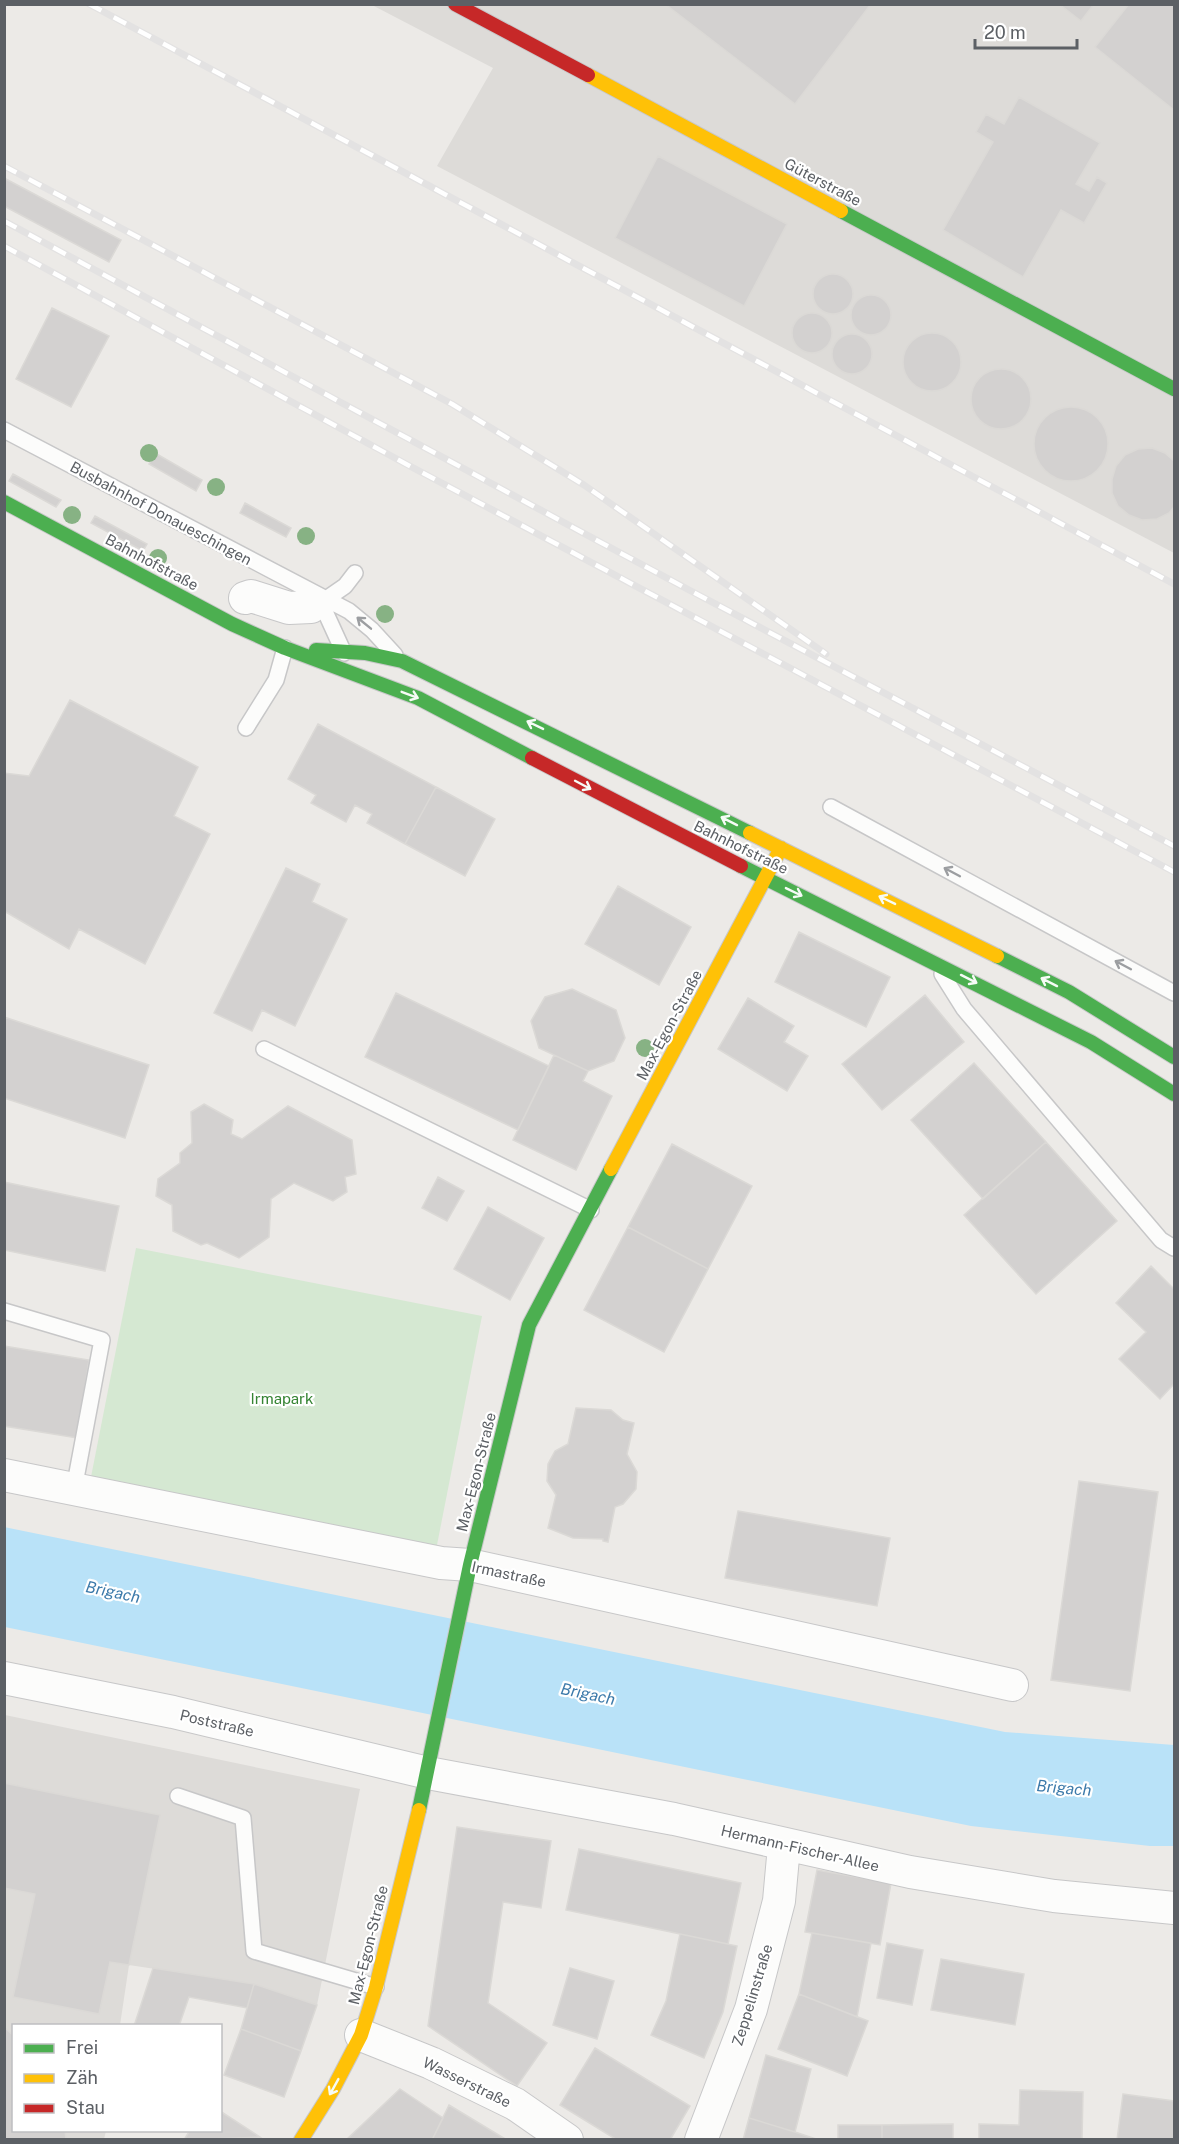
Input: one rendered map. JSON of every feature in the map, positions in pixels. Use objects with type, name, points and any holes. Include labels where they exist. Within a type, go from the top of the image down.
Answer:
[{"type":"main road","name":"Güterstraße","points":[[455,4],[1174,389]]},
{"type":"main road","name":"Bahnhofstraße","points":[[4,502],[232,624],[285,648],[418,698],[1091,1042],[1173,1094]]},
{"type":"main road","name":"Bahnhofstraße","points":[[285,648],[365,653],[402,662],[1069,992],[1173,1056]]},
{"type":"main road","name":"Max-Egon-Straße","points":[[301,2139],[333,2089],[361,2035],[376,1987],[428,1773],[470,1565],[529,1325],[781,848]]},
{"type":"street","points":[[245,598],[251,596],[289,608],[319,602]]},
{"type":"street","name":"Irmastraße","points":[[4,1475],[417,1558],[470,1565],[1012,1684]]},
{"type":"street","name":"Poststraße","points":[[4,1678],[173,1712],[428,1773]]},
{"type":"street","name":"Hermann-Fischer-Allee","points":[[428,1773],[674,1819],[784,1846],[910,1872],[1054,1896],[1174,1908]]},
{"type":"street","name":"Zeppelinstraße","points":[[701,2139],[751,2009],[779,1901],[784,1846]]},
{"type":"street","name":"Wasserstraße","points":[[361,2035],[431,2064],[515,2104],[567,2139]]},
{"type":"lane","name":"Busbahnhof Donaueschingen","points":[[4,430],[319,602],[349,611],[372,630],[402,662]]},
{"type":"lane","points":[[355,573],[345,586],[319,602],[355,675]]},
{"type":"lane","points":[[246,728],[276,680],[285,648]]},
{"type":"lane","points":[[831,807],[1174,993]]},
{"type":"lane","points":[[934,961],[964,1009],[1151,1229],[1161,1240],[1174,1248]]},
{"type":"lane","points":[[264,1049],[591,1210]]},
{"type":"lane","points":[[4,1311],[102,1340],[88,1492]]},
{"type":"lane","points":[[178,1796],[243,1818],[254,1951],[376,1987]]},
{"type":"shaded area","points":[[372,5],[1174,5],[1174,553],[437,166],[493,68]]},
{"type":"shaded area","points":[[5,1715],[360,1789],[317,2005],[254,1984],[129,1965],[120,2024],[12,2024],[12,2132],[106,2132],[104,2139],[5,2140]]},
{"type":"green space","name":"Irmapark","points":[[136,1248],[482,1316],[436,1550],[90,1482]]},
{"type":"water","name":"Brigach","points":[[4,1527],[1005,1732],[1174,1745],[1174,1846],[1150,1846],[971,1826],[5,1627]]},
{"type":"building","points":[[665,4],[871,4],[795,104]]},
{"type":"building","points":[[1059,4],[1094,4],[1081,21]]},
{"type":"building","points":[[1129,4],[1174,4],[1174,110],[1095,47]]},
{"type":"building","points":[[1019,97],[1100,143],[1076,184],[1089,191],[1097,177],[1107,183],[1084,223],[1061,210],[1023,277],[943,230],[993,142],[976,132],[986,114],[1004,124]]},
{"type":"building","points":[[658,156],[787,224],[744,306],[615,238]]},
{"type":"building","points":[[4,178],[121,240],[109,262],[4,206]]},
{"type":"building","points":[[833,274],[841,275],[847,280],[852,286],[852,302],[847,308],[841,313],[833,314],[825,313],[819,308],[814,302],[813,294],[814,286],[819,280],[825,275]]},
{"type":"building","points":[[871,295],[879,296],[885,301],[890,307],[890,323],[885,329],[879,334],[871,335],[863,334],[857,329],[852,323],[851,315],[852,307],[857,301],[863,296]]},
{"type":"building","points":[[52,308],[109,336],[71,407],[16,379]]},
{"type":"building","points":[[812,313],[820,314],[826,319],[831,325],[831,341],[826,347],[820,352],[812,353],[804,352],[798,347],[793,341],[792,333],[793,325],[798,319],[804,314]]},
{"type":"building","points":[[926,333],[938,333],[953,341],[961,356],[961,368],[953,383],[938,391],[926,391],[911,383],[903,368],[903,356],[911,341]]},
{"type":"building","points":[[852,334],[860,335],[866,340],[871,346],[871,362],[866,368],[860,373],[852,374],[844,373],[838,368],[833,362],[832,354],[833,346],[838,340],[844,335]]},
{"type":"building","points":[[1001,369],[1022,378],[1031,399],[1022,420],[1001,429],[980,420],[971,399],[980,378]]},
{"type":"building","points":[[1071,407],[1085,410],[1097,418],[1105,430],[1108,444],[1105,458],[1097,470],[1085,478],[1071,481],[1057,478],[1045,470],[1037,458],[1034,444],[1037,430],[1045,418],[1057,410]]},
{"type":"building","points":[[1152,448],[1165,453],[1174,461],[1174,507],[1169,513],[1157,519],[1142,520],[1129,515],[1118,506],[1112,493],[1112,479],[1116,466],[1125,455],[1138,449]]},
{"type":"building","points":[[155,453],[202,480],[196,491],[149,464]]},
{"type":"building","points":[[13,474],[61,500],[56,507],[9,481]]},
{"type":"building","points":[[245,503],[291,528],[286,537],[240,513]]},
{"type":"building","points":[[95,516],[147,544],[143,551],[91,523]]},
{"type":"building","points":[[70,700],[198,767],[174,816],[210,834],[145,964],[79,929],[69,949],[4,911],[4,773],[29,776]]},
{"type":"building","points":[[318,724],[436,787],[405,844],[367,823],[372,814],[355,805],[346,822],[311,803],[316,795],[288,779]]},
{"type":"building","points":[[436,787],[495,819],[465,876],[405,844]]},
{"type":"building","points":[[286,868],[320,884],[312,902],[347,919],[295,1026],[262,1010],[252,1031],[214,1013]]},
{"type":"building","points":[[618,886],[691,927],[659,985],[585,944]]},
{"type":"building","points":[[799,932],[890,977],[866,1027],[775,982]]},
{"type":"building","points":[[572,989],[616,1010],[625,1038],[614,1061],[588,1071],[539,1048],[531,1021],[545,997]]},
{"type":"building","points":[[396,993],[549,1066],[518,1130],[365,1057]]},
{"type":"building","points":[[925,995],[964,1042],[882,1110],[842,1064]]},
{"type":"building","points":[[748,998],[794,1026],[784,1042],[808,1056],[787,1091],[718,1049]]},
{"type":"building","points":[[4,1017],[149,1065],[125,1138],[4,1098]]},
{"type":"building","points":[[554,1055],[588,1071],[583,1081],[612,1096],[576,1170],[513,1140]]},
{"type":"building","points":[[974,1063],[1046,1142],[983,1199],[911,1120]]},
{"type":"building","points":[[204,1104],[233,1120],[231,1134],[242,1139],[288,1106],[352,1140],[356,1174],[345,1177],[347,1192],[333,1201],[294,1183],[271,1199],[269,1237],[239,1258],[207,1243],[201,1245],[173,1231],[172,1205],[156,1196],[158,1179],[180,1163],[180,1153],[192,1143],[191,1112]]},
{"type":"building","points":[[1046,1142],[1117,1221],[1036,1294],[964,1215]]},
{"type":"building","points":[[672,1144],[752,1186],[708,1269],[628,1227]]},
{"type":"building","points":[[438,1177],[464,1191],[447,1221],[422,1208]]},
{"type":"building","points":[[4,1182],[119,1206],[105,1271],[4,1250]]},
{"type":"building","points":[[488,1207],[544,1238],[510,1300],[454,1269]]},
{"type":"building","points":[[628,1227],[708,1269],[664,1352],[584,1310]]},
{"type":"building","points":[[1151,1266],[1174,1289],[1174,1384],[1160,1399],[1119,1359],[1146,1332],[1116,1303]]},
{"type":"building","points":[[4,1346],[89,1360],[77,1438],[4,1426]]},
{"type":"building","points":[[576,1408],[611,1410],[623,1420],[634,1423],[627,1454],[637,1472],[636,1489],[623,1504],[615,1507],[608,1542],[603,1539],[573,1538],[548,1528],[556,1495],[547,1481],[548,1464],[555,1451],[568,1444]]},
{"type":"building","points":[[1079,1481],[1158,1492],[1130,1691],[1051,1680]]},
{"type":"building","points":[[738,1511],[890,1538],[877,1606],[725,1578]]},
{"type":"building","points":[[4,1783],[160,1815],[129,1965],[110,1962],[99,2014],[13,1997],[35,1894],[4,1888]]},
{"type":"building","points":[[457,1827],[551,1841],[541,1908],[503,1902],[488,2003],[547,2043],[517,2086],[428,2026]]},
{"type":"building","points":[[579,1849],[741,1883],[728,1944],[566,1910]]},
{"type":"building","points":[[817,1870],[891,1883],[880,1945],[805,1932]]},
{"type":"building","points":[[812,1933],[871,1943],[857,2017],[799,1994]]},
{"type":"building","points":[[680,1934],[737,1946],[723,2012],[704,2058],[651,2035],[666,2001]]},
{"type":"building","points":[[887,1943],[923,1950],[912,2005],[877,1998]]},
{"type":"building","points":[[941,1959],[1024,1974],[1015,2025],[931,2010]]},
{"type":"building","points":[[153,1968],[254,1984],[247,2008],[189,1997],[180,2024],[135,2024]]},
{"type":"building","points":[[570,1968],[614,1981],[597,2039],[553,2025]]},
{"type":"building","points":[[254,1984],[317,2005],[301,2051],[241,2029]]},
{"type":"building","points":[[799,1994],[868,2021],[847,2076],[778,2049]]},
{"type":"building","points":[[4,2027],[12,2034],[12,2132],[65,2132],[66,2140],[4,2140]]},
{"type":"building","points":[[241,2029],[301,2051],[284,2097],[224,2075]]},
{"type":"building","points":[[595,2048],[690,2106],[670,2140],[617,2140],[560,2105]]},
{"type":"building","points":[[766,2055],[811,2069],[795,2132],[749,2118]]},
{"type":"building","points":[[400,2089],[443,2118],[432,2140],[346,2140]]},
{"type":"building","points":[[1020,2090],[1083,2092],[1082,2140],[979,2140],[979,2124],[1019,2125]]},
{"type":"building","points":[[1123,2094],[1174,2101],[1174,2139],[1117,2140]]},
{"type":"building","points":[[449,2105],[507,2140],[432,2140]]},
{"type":"building","points":[[222,2112],[260,2137],[184,2140],[189,2132],[222,2132]]},
{"type":"building","points":[[749,2118],[795,2132],[819,2140],[743,2140]]},
{"type":"building","points":[[953,2124],[953,2140],[882,2140],[882,2125]]},
{"type":"building","points":[[838,2125],[882,2125],[882,2140],[838,2140]]},
{"type":"railway","points":[[89,4],[1174,584]]},
{"type":"railway","points":[[4,166],[452,404],[584,485],[826,654]]},
{"type":"railway","points":[[4,221],[691,591],[1174,846]]},
{"type":"railway","points":[[4,246],[406,464],[1174,872]]},
{"type":"traffic: fast","points":[[841,211],[1174,389]]},
{"type":"traffic: fast","points":[[4,502],[232,624],[285,648],[418,698],[532,758]]},
{"type":"traffic: fast","points":[[316,650],[365,653],[402,661],[750,833]]},
{"type":"traffic: fast","points":[[741,866],[1091,1042],[1174,1094]]},
{"type":"traffic: fast","points":[[997,956],[1069,992],[1174,1057]]},
{"type":"traffic: fast","points":[[419,1810],[470,1565],[529,1325],[611,1169]]},
{"type":"traffic: slow","points":[[588,75],[841,211]]},
{"type":"traffic: slow","points":[[750,833],[997,956]]},
{"type":"traffic: slow","points":[[611,1169],[781,848]]},
{"type":"traffic: slow","points":[[301,2140],[333,2089],[361,2035],[376,1987],[419,1810]]},
{"type":"traffic: jam","points":[[455,4],[588,75]]},
{"type":"traffic: jam","points":[[532,758],[741,866]]}]
